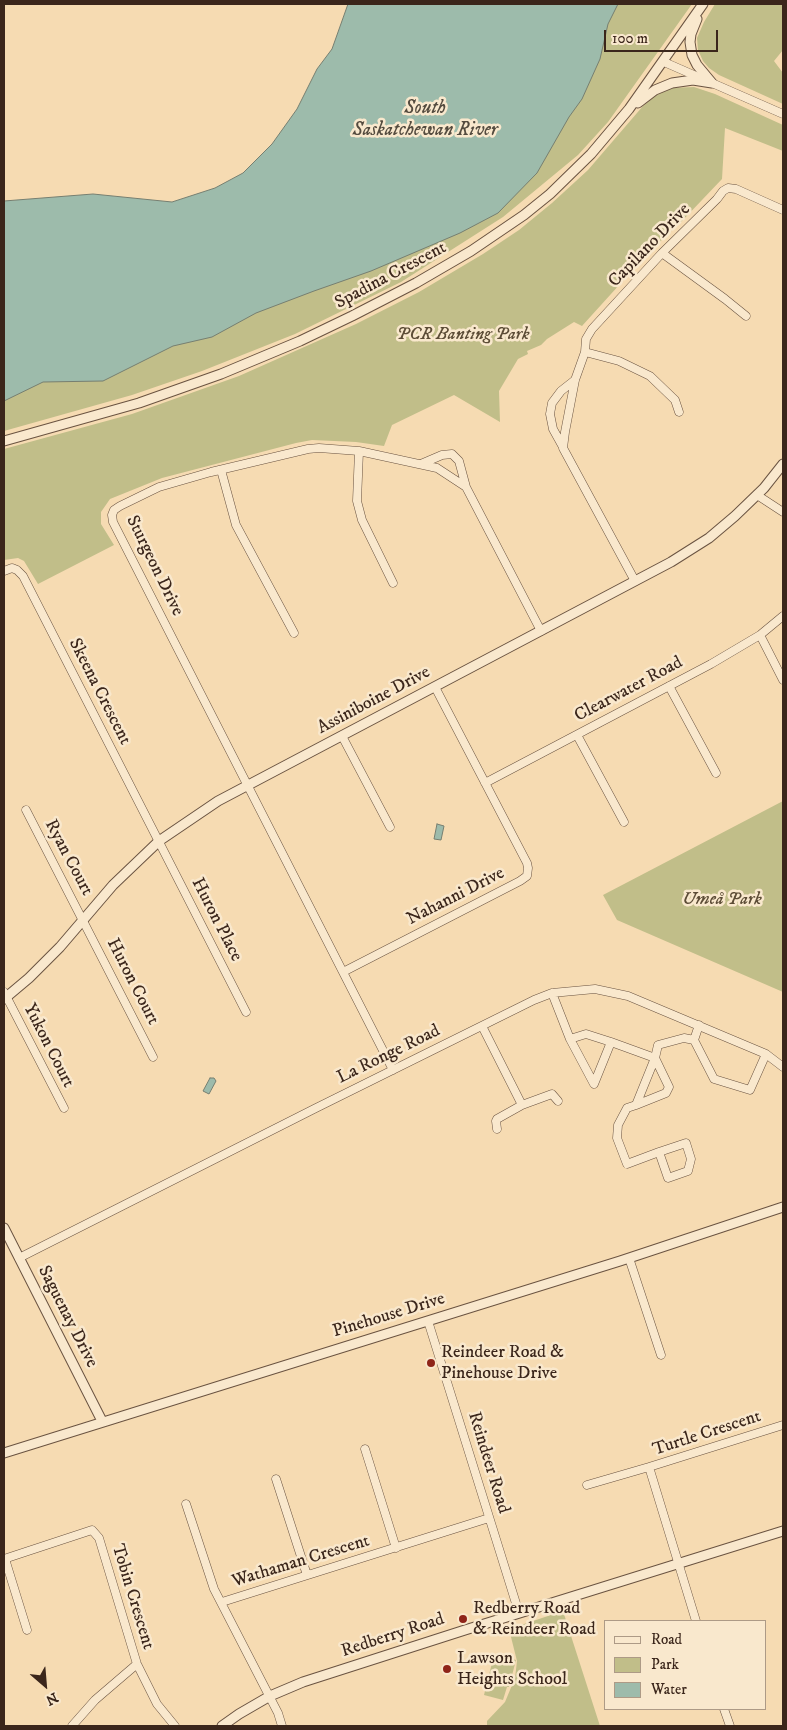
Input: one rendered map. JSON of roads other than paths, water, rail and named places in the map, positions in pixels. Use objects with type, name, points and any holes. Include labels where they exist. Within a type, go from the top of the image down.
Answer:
[{"type":"street","name":"Spadina Crescent","points":[[4,441],[139,403],[221,374],[300,341],[416,283],[498,234],[550,194],[590,154],[630,109],[703,4]]},
{"type":"street","points":[[703,4],[691,34],[691,48],[697,65],[712,83]]},
{"type":"street","points":[[664,62],[783,114]]},
{"type":"street","points":[[630,109],[650,93],[672,82],[693,80],[712,83]]},
{"type":"street","name":"Capilano Drive","points":[[563,448],[576,380],[585,352],[586,339],[592,329],[662,253],[728,188],[743,191],[783,210]]},
{"type":"street","points":[[662,253],[725,298],[746,316]]},
{"type":"street","points":[[585,352],[619,361],[650,376],[676,400],[679,412]]},
{"type":"street","points":[[576,380],[561,391],[552,402],[550,414],[553,429],[635,581]]},
{"type":"street","name":"Sturgeon Drive","points":[[247,785],[112,519],[114,510],[159,487],[221,470],[319,448],[359,452],[437,468],[466,487]]},
{"type":"street","points":[[359,452],[357,494],[360,514],[393,583]]},
{"type":"street","name":"Sturgeon Drive","points":[[421,464],[442,455],[452,454],[459,461],[466,487],[541,631]]},
{"type":"street","name":"Assiniboine Drive","points":[[5,996],[44,964],[113,884],[159,841],[218,801],[247,785],[671,562],[709,538],[735,516],[757,495],[783,464]]},
{"type":"street","points":[[221,470],[236,525],[294,633]]},
{"type":"street","points":[[757,495],[783,512]]},
{"type":"street","name":"Skeena Crescent","points":[[4,571],[12,568],[17,570],[22,576],[159,841]]},
{"type":"street","name":"Clearwater Road","points":[[485,783],[669,686],[760,635],[783,616]]},
{"type":"street","points":[[760,635],[783,680]]},
{"type":"street","points":[[669,686],[716,773]]},
{"type":"street","name":"Nahanni Drive","points":[[343,972],[527,876],[527,862],[435,687]]},
{"type":"street","points":[[578,735],[624,822]]},
{"type":"street","points":[[342,736],[390,827]]},
{"type":"street","points":[[247,785],[393,1070]]},
{"type":"street","name":"Ryan Court","points":[[26,810],[83,920]]},
{"type":"street","name":"Huron Place","points":[[159,841],[246,1012]]},
{"type":"street","name":"Huron Court","points":[[83,920],[153,1057]]},
{"type":"street","name":"La Ronge Road","points":[[19,1258],[282,1125],[534,1000],[552,993],[595,989],[628,996],[766,1054],[783,1067]]},
{"type":"street","points":[[552,993],[570,1039],[594,1084],[612,1042]]},
{"type":"street","name":"Yukon Court","points":[[5,996],[64,1108]]},
{"type":"street","points":[[699,1025],[694,1040],[714,1079],[750,1090],[766,1054]]},
{"type":"street","points":[[482,1026],[522,1105]]},
{"type":"street","points":[[570,1039],[586,1034],[654,1058],[669,1087],[666,1093],[627,1108],[618,1125],[618,1138],[627,1164],[659,1152],[686,1143],[691,1159],[688,1170],[668,1178],[659,1152]]},
{"type":"street","points":[[636,1105],[658,1045],[684,1038],[694,1040]]},
{"type":"street","points":[[497,1129],[497,1119],[522,1105],[552,1094],[558,1101]]},
{"type":"street","name":"Pinehouse Drive","points":[[4,1453],[629,1258],[783,1207]]},
{"type":"street","name":"Saguenay Drive","points":[[4,1228],[102,1421]]},
{"type":"street","points":[[629,1258],[660,1355]]},
{"type":"street","name":"Reindeer Road","points":[[428,1321],[519,1614]]},
{"type":"street","name":"Turtle Crescent","points":[[696,1620],[649,1467],[783,1425]]},
{"type":"street","points":[[365,1449],[396,1548]]},
{"type":"street","points":[[587,1486],[649,1467]]},
{"type":"street","points":[[276,1479],[307,1575]]},
{"type":"street","points":[[186,1504],[214,1589],[222,1602]]},
{"type":"street","name":"Wathaman Crescent","points":[[282,1726],[270,1696],[222,1602],[489,1518]]},
{"type":"street","name":"Tobin Crescent","points":[[4,1559],[92,1530],[99,1538],[137,1664],[157,1704],[175,1726]]},
{"type":"street","name":"Redberry Road","points":[[222,1726],[238,1714],[270,1696],[303,1682],[783,1531]]},
{"type":"street","points":[[4,1559],[27,1630]]},
{"type":"street","points":[[72,1726],[95,1700],[137,1664]]},
{"type":"street","points":[[724,1710],[730,1726]]},
{"type":"water","name":"South Saskatchewan River","points":[[348,4],[618,4],[608,24],[600,59],[582,99],[569,117],[537,173],[498,213],[460,233],[371,271],[256,313],[212,337],[173,346],[103,381],[43,382],[4,401],[4,201],[93,194],[172,202],[215,188],[243,173],[272,144],[297,109],[317,69],[332,49]]},
{"type":"water","points":[[437,824],[444,826],[441,840],[434,839]]},
{"type":"water","points":[[210,1078],[214,1078],[216,1081],[209,1094],[203,1091]]},
{"type":"place","name":"Reindeer Road & Pinehouse Drive","points":[[431,1363]]},
{"type":"place","name":"Redberry Road & Reindeer Road","points":[[463,1619]]},
{"type":"place","name":"Lawson Heights School","points":[[447,1669]]},
{"type":"park label","name":"PCR Banting Park","points":[[463,335]]},
{"type":"park label","name":"Umeå Park","points":[[722,900]]}]
